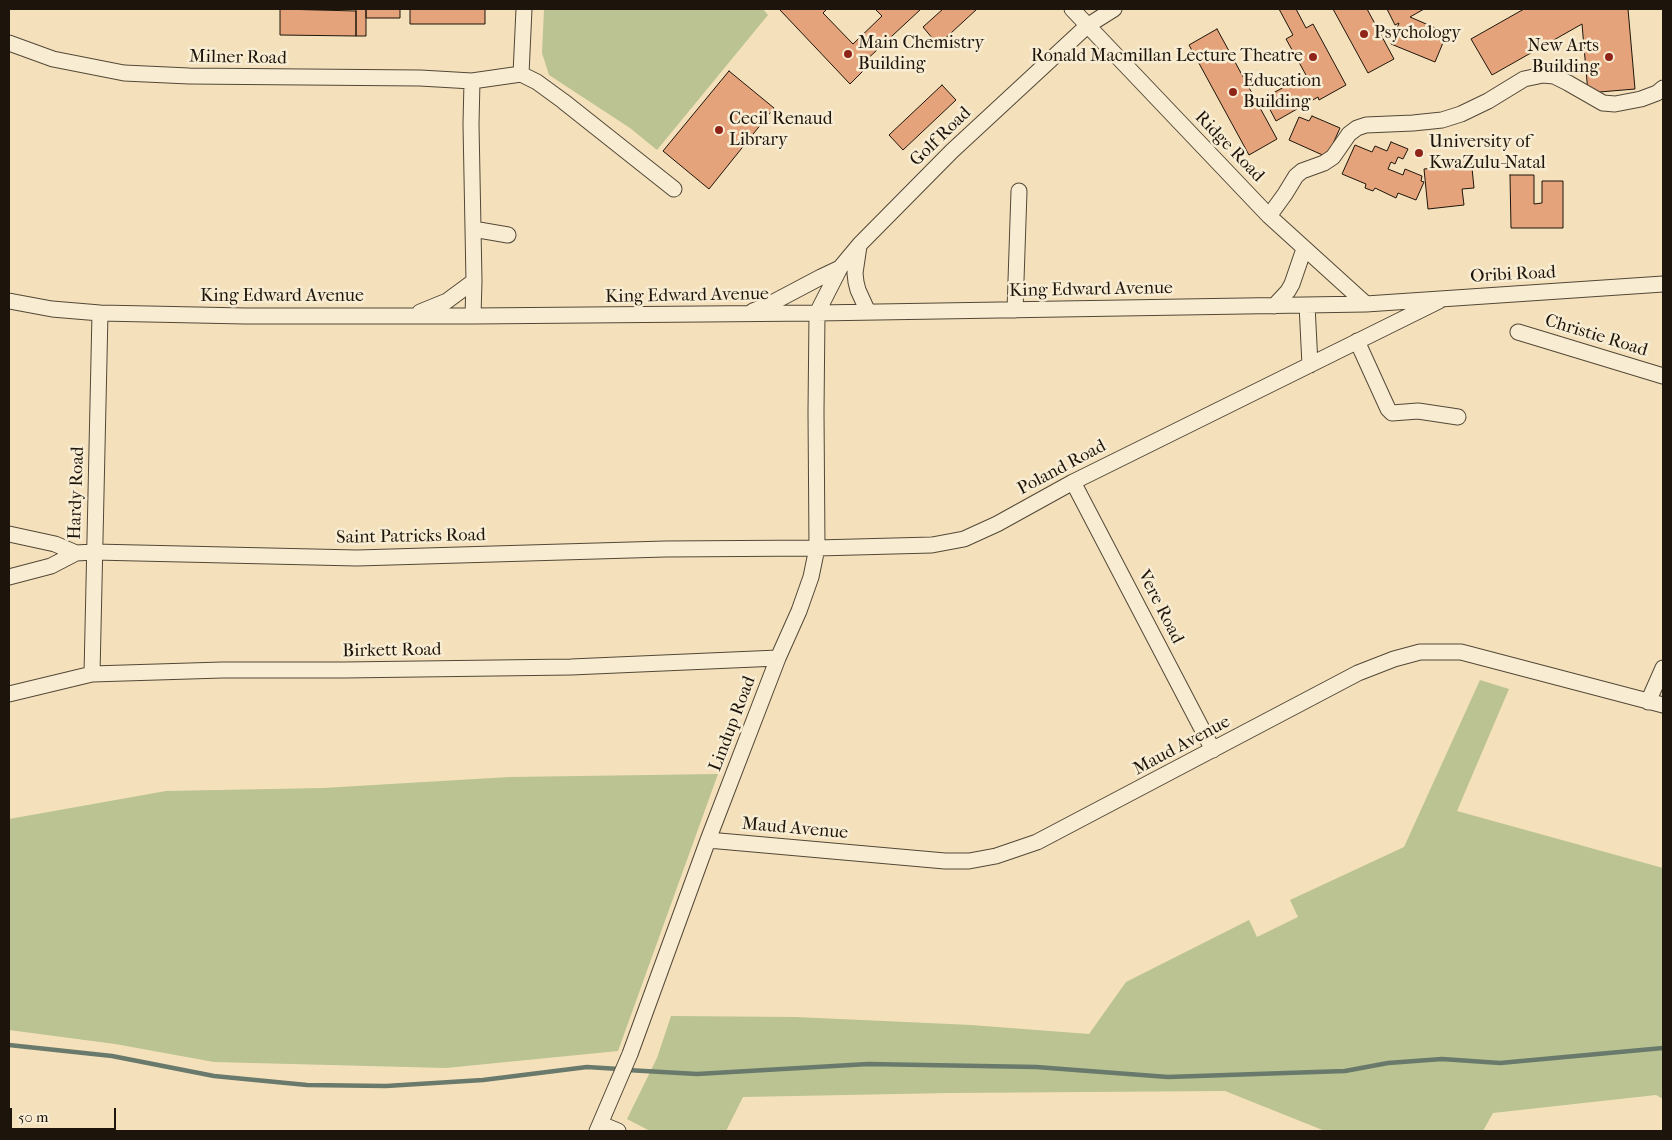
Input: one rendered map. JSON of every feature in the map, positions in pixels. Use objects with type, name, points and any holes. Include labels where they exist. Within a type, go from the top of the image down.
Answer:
[{"type":"street","points":[[524,9],[520,74],[537,82],[563,101],[674,189]]},
{"type":"street","name":"Ridge Road","points":[[1072,9],[1269,216],[1366,304]]},
{"type":"street","name":"Golf Road","points":[[817,313],[840,268],[860,244],[952,151],[1087,26],[1114,9]]},
{"type":"street","name":"Milner Road","points":[[9,43],[54,59],[124,74],[420,78],[472,81],[520,74]]},
{"type":"street","points":[[1269,216],[1286,194],[1296,176],[1302,171],[1324,163],[1333,157],[1349,134],[1357,128],[1366,125],[1442,120],[1461,114],[1488,101],[1524,80],[1542,75],[1554,76],[1593,98],[1615,104],[1641,99],[1657,93],[1663,88]]},
{"type":"street","points":[[472,81],[473,316]]},
{"type":"street","points":[[1015,310],[1018,191]]},
{"type":"street","points":[[473,229],[508,235]]},
{"type":"street","points":[[860,244],[855,273],[856,282],[868,312]]},
{"type":"street","points":[[1274,306],[1288,292],[1304,249]]},
{"type":"street","points":[[745,314],[768,305],[840,268]]},
{"type":"street","points":[[406,316],[438,306],[462,292],[474,282]]},
{"type":"street","name":"Oribi Road","points":[[1366,304],[1663,284]]},
{"type":"street","name":"Poland Road","points":[[817,548],[932,545],[964,539],[997,524],[1074,482],[1447,298]]},
{"type":"street","name":"King Edward Avenue","points":[[9,301],[52,309],[100,313],[245,316],[745,314],[1366,304]]},
{"type":"street","points":[[1307,305],[1310,365]]},
{"type":"street","name":"Hardy Road","points":[[92,674],[100,313]]},
{"type":"street","name":"Lindup Road","points":[[599,1128],[630,1054],[708,840],[811,577],[817,548],[817,313]]},
{"type":"street","name":"Christie Road","points":[[1518,332],[1663,376]]},
{"type":"street","points":[[1357,342],[1388,409],[1392,412],[1418,411],[1458,416]]},
{"type":"street","name":"Vere Road","points":[[1074,482],[1213,750]]},
{"type":"street","points":[[9,534],[55,544],[76,554]]},
{"type":"street","name":"Saint Patricks Road","points":[[76,554],[94,552],[357,558],[665,549],[817,548]]},
{"type":"street","points":[[9,577],[51,566],[76,554]]},
{"type":"street","name":"Maud Avenue","points":[[708,840],[945,862],[969,862],[996,856],[1037,842],[1358,673],[1394,659],[1420,652],[1461,652],[1663,706]]},
{"type":"street","name":"Birkett Road","points":[[9,694],[92,674],[222,670],[542,668],[778,658]]},
{"type":"street","points":[[1648,702],[1663,668]]},
{"type":"street","points":[[599,1128],[618,1131]]},
{"type":"green space","points":[[544,9],[763,9],[768,15],[657,150],[630,128],[549,75],[542,53]]},
{"type":"green space","points":[[1480,680],[1509,689],[1457,811],[1663,868],[1663,1099],[1656,1095],[1493,1113],[1483,1131],[1325,1131],[1225,1091],[743,1097],[726,1131],[650,1131],[627,1119],[657,1058],[671,1016],[796,1017],[971,1025],[1089,1034],[1126,982],[1249,920],[1257,937],[1298,917],[1290,900],[1404,847]]},
{"type":"green space","points":[[718,774],[618,1051],[446,1068],[214,1062],[115,1044],[9,1030],[9,819],[166,791],[323,788],[509,777]]},
{"type":"building","points":[[280,9],[356,11],[356,36],[280,35]]},
{"type":"building","points":[[356,9],[366,9],[366,36],[356,36]]},
{"type":"building","points":[[366,9],[400,9],[400,18],[366,18]]},
{"type":"building","points":[[410,9],[485,9],[485,24],[410,24]]},
{"type":"building","name":"Main Chemistry Building","points":[[781,9],[827,9],[823,13],[853,44],[882,16],[875,9],[921,9],[863,63],[867,67],[850,84]]},
{"type":"building","points":[[943,9],[977,9],[938,45],[923,27]]},
{"type":"building","name":"Ronald Macmillan Lecture Theatre","points":[[1279,9],[1296,9],[1306,28],[1313,24],[1346,85],[1319,100],[1318,97],[1276,121],[1264,98],[1306,75],[1286,39],[1293,35]]},
{"type":"building","name":"Psychology","points":[[1333,9],[1367,9],[1394,59],[1368,73]]},
{"type":"building","points":[[1387,9],[1424,9],[1410,17],[1447,33],[1435,62],[1391,44],[1399,23],[1395,25]]},
{"type":"building","name":"New Arts Building","points":[[1524,9],[1628,9],[1635,89],[1588,93],[1582,24],[1492,75],[1471,39]]},
{"type":"building","name":"Education Building","points":[[1217,29],[1277,139],[1249,155],[1189,45]]},
{"type":"building","name":"Cecil Renaud Library","points":[[729,71],[774,108],[709,189],[663,151]]},
{"type":"building","points":[[942,85],[956,100],[903,150],[889,135]]},
{"type":"building","points":[[1312,116],[1340,128],[1327,157],[1289,140],[1299,117],[1309,121]]},
{"type":"building","points":[[1391,142],[1408,149],[1403,159],[1398,157],[1395,164],[1391,162],[1388,169],[1403,175],[1405,169],[1422,176],[1421,181],[1424,182],[1416,200],[1398,193],[1396,198],[1375,188],[1373,191],[1365,188],[1366,184],[1342,174],[1355,145],[1372,152],[1375,146],[1387,151]]},
{"type":"building","points":[[1471,158],[1474,188],[1462,189],[1464,205],[1428,209],[1424,169],[1444,167],[1443,161]]},
{"type":"building","points":[[1510,175],[1534,175],[1534,204],[1542,203],[1542,181],[1563,181],[1563,228],[1511,228]]},
{"type":"waterway","points":[[9,1045],[112,1056],[214,1076],[307,1085],[386,1086],[483,1080],[587,1067],[619,1069]]},
{"type":"waterway","points":[[627,1070],[697,1074],[868,1064],[1036,1067],[1168,1077],[1345,1071],[1388,1063],[1442,1059],[1500,1063],[1663,1048]]},
{"type":"place","name":"Psychology","points":[[1364,34]]},
{"type":"place","name":"Main Chemistry Building","points":[[848,54]]},
{"type":"place","name":"Ronald Macmillan Lecture Theatre","points":[[1313,57]]},
{"type":"place","name":"New Arts Building","points":[[1609,57]]},
{"type":"place","name":"Education Building","points":[[1233,92]]},
{"type":"place","name":"Cecil Renaud Library","points":[[719,130]]},
{"type":"place","name":"University of KwaZulu-Natal","points":[[1419,153]]}]
